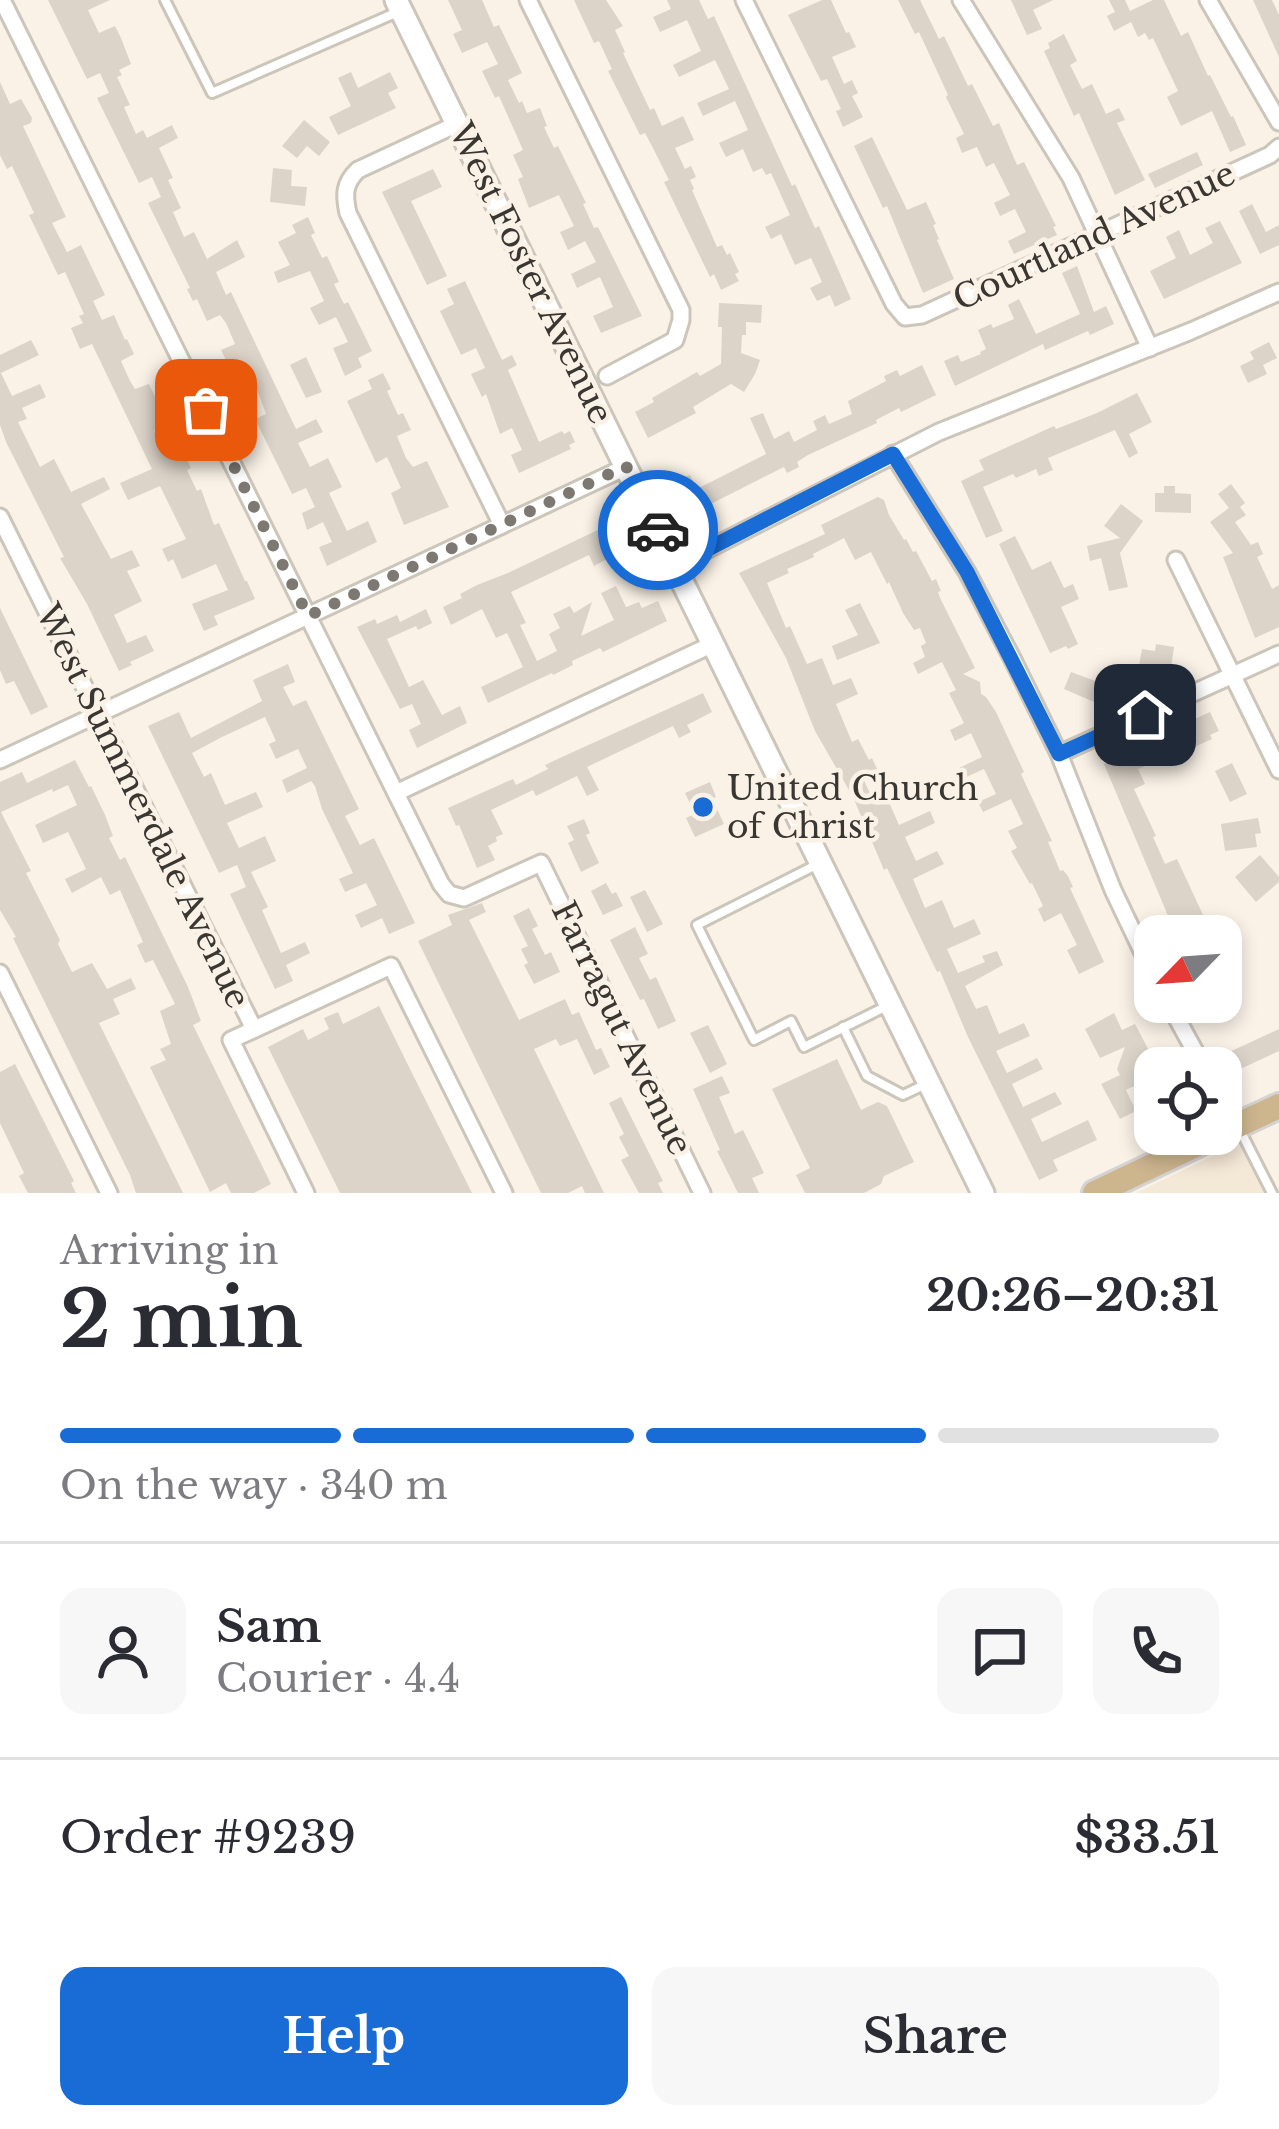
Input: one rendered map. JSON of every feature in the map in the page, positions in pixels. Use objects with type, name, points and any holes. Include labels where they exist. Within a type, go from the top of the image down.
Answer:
[{"type":"main road","points":[[1242,1123],[1279,1106]]},
{"type":"main road","points":[[1095,1193],[1175,1155]]},
{"type":"street","points":[[2,0],[396,793],[713,644]]},
{"type":"street","points":[[528,0],[681,310],[674,340],[607,376]]},
{"type":"street","name":"Courtland Avenue","points":[[743,0],[905,317],[922,315],[1279,147]]},
{"type":"street","points":[[961,0],[1047,136],[1150,348]]},
{"type":"street","points":[[1208,0],[1279,122]]},
{"type":"street","name":"West Foster Avenue","points":[[399,5],[983,1193]]},
{"type":"street","points":[[457,124],[358,170],[349,178],[345,201],[502,525]]},
{"type":"street","points":[[675,566],[893,454],[992,409],[1279,292]]},
{"type":"street","points":[[893,454],[967,572],[1059,754],[1134,934]]},
{"type":"street","points":[[0,760],[626,466]]},
{"type":"street","name":"West Summerdale Avenue","points":[[0,518],[254,1029],[231,1040],[306,1193]]},
{"type":"street","points":[[1176,560],[1279,770]]},
{"type":"street","points":[[1059,754],[1279,653]]},
{"type":"street","name":"Farragut Avenue","points":[[396,793],[441,884],[454,897],[470,896],[542,863],[702,1193]]},
{"type":"street","points":[[254,1029],[391,966],[504,1193]]},
{"type":"street","points":[[0,973],[109,1193]]},
{"type":"lane","points":[[165,0],[212,92],[399,5]]},
{"type":"lane","points":[[821,862],[697,925],[754,1040],[791,1021],[804,1047],[890,1004]]},
{"type":"lane","points":[[843,1027],[867,1076],[903,1095],[929,1082]]},
{"type":"lane","points":[[1242,1153],[1272,1193]]},
{"type":"shaded area","points":[[1246,1140],[1271,1193],[1136,1193],[1215,1155],[1242,1155]]},
{"type":"building","points":[[48,0],[110,0],[88,10],[99,33],[115,26],[121,38],[131,64],[119,70],[122,75],[117,77],[136,134],[143,130],[147,138],[172,125],[178,138],[159,148],[173,178],[168,180],[181,208],[173,212],[184,237],[194,232],[207,259],[237,240],[245,257],[216,272],[226,295],[231,292],[296,429],[316,419],[323,432],[298,443],[310,467],[328,458],[342,487],[329,493],[347,531],[368,521],[377,542],[327,566],[319,547],[332,542],[323,522],[307,530],[302,513],[315,507],[306,488],[292,494],[255,419],[266,414],[255,384],[241,390],[221,350],[235,344],[226,323],[220,315],[207,321],[197,299],[193,301],[148,203],[161,197],[152,177],[139,183],[97,98],[109,93],[100,73],[87,79]]},
{"type":"building","points":[[448,0],[482,0],[494,27],[499,25],[522,73],[508,80],[519,103],[527,113],[540,108],[554,148],[558,146],[594,228],[598,227],[642,316],[601,333],[593,316],[613,307],[600,277],[577,288],[571,274],[596,262],[585,241],[568,250],[560,232],[574,226],[559,195],[529,208],[513,155],[523,150],[482,71],[498,64],[487,42],[462,53],[453,34],[462,30]]},
{"type":"building","points":[[574,0],[606,0],[623,26],[615,30],[650,110],[654,108],[662,126],[683,116],[694,140],[675,148],[685,169],[691,166],[696,177],[690,180],[692,190],[717,247],[722,245],[730,253],[739,281],[721,290],[714,274],[710,277],[664,182],[669,180],[645,133],[640,135],[608,71],[612,69],[599,41],[594,43]]},
{"type":"building","points":[[667,0],[699,0],[708,19],[714,16],[792,186],[795,184],[815,228],[819,226],[851,299],[835,307],[830,295],[817,301],[810,288],[822,282],[811,258],[795,265],[781,234],[771,239],[765,227],[790,215],[771,173],[766,175],[762,168],[753,172],[743,149],[726,157],[719,143],[748,130],[735,101],[703,116],[697,103],[729,89],[715,60],[679,77],[673,65],[701,51],[687,20],[660,32],[653,17],[671,9]]},
{"type":"building","points":[[831,0],[856,47],[832,57],[844,84],[852,80],[858,93],[852,96],[863,117],[843,127],[836,111],[841,109],[827,79],[821,81],[788,15]]},
{"type":"building","points":[[898,0],[920,0],[993,126],[999,123],[1017,165],[1024,162],[1057,235],[1014,254],[1008,241],[1026,232],[1015,209],[1000,216],[994,203],[1010,195],[994,163],[986,167],[977,147],[962,153],[956,138],[964,134],[948,95],[919,32],[915,34]]},
{"type":"building","points":[[1011,0],[1053,0],[1033,10],[1042,29],[1027,35]]},
{"type":"building","points":[[1109,0],[1125,0],[1130,11],[1164,0],[1181,36],[1188,32],[1246,145],[1230,152],[1212,111],[1181,126],[1167,97],[1178,91],[1153,38],[1149,40],[1145,33],[1138,37],[1131,22],[1114,31],[1107,16],[1115,12]]},
{"type":"building","points":[[1253,0],[1272,0],[1279,15],[1279,57]]},
{"type":"building","points":[[1064,34],[1077,61],[1070,65],[1082,89],[1092,84],[1106,114],[1119,108],[1125,120],[1117,123],[1145,180],[1115,195],[1079,113],[1074,116],[1044,51]]},
{"type":"building","points":[[351,72],[358,88],[390,72],[398,88],[388,93],[396,108],[338,135],[329,117],[351,106],[338,78]]},
{"type":"building","points":[[0,82],[10,104],[21,99],[32,118],[23,126],[66,217],[52,223],[67,252],[81,245],[105,295],[93,301],[102,320],[114,315],[134,354],[121,361],[130,381],[135,389],[149,384],[168,424],[154,430],[163,450],[174,445],[184,454],[197,491],[201,489],[214,525],[219,523],[255,599],[214,616],[218,625],[204,631],[192,604],[228,590],[216,564],[182,579],[173,559],[168,562],[162,549],[186,539],[160,486],[128,500],[120,483],[152,469],[92,344],[80,349],[71,328],[83,323],[79,316],[84,314],[65,272],[58,275],[12,166],[7,169],[0,155]]},
{"type":"building","points":[[304,120],[330,142],[319,156],[307,146],[297,158],[282,146]]},
{"type":"building","points":[[872,137],[907,210],[926,202],[954,279],[923,293],[887,206],[883,208],[854,146]]},
{"type":"building","points":[[1197,152],[1203,165],[1155,188],[1148,174]]},
{"type":"building","points":[[273,168],[292,170],[291,186],[307,187],[305,206],[270,202]]},
{"type":"building","points":[[433,169],[442,187],[411,201],[447,276],[427,285],[382,192]]},
{"type":"building","points":[[1252,204],[1266,232],[1279,225],[1279,245],[1260,254],[1239,211]]},
{"type":"building","points":[[308,217],[315,233],[311,235],[339,282],[334,284],[372,351],[358,358],[362,367],[345,376],[333,348],[348,342],[336,317],[319,325],[310,308],[324,301],[310,271],[278,283],[274,272],[290,265],[278,242],[296,233],[292,225]]},
{"type":"building","points":[[1220,221],[1242,263],[1164,299],[1150,271],[1176,258],[1166,237],[1179,230],[1190,255],[1213,243],[1205,228]]},
{"type":"building","points":[[1077,266],[1094,312],[1106,306],[1114,324],[1045,350],[1043,344],[955,386],[944,361],[958,355],[961,362],[981,354],[986,349],[978,330],[1014,319],[1008,305],[1019,299],[1036,334],[1080,314],[1062,273]]},
{"type":"building","points":[[465,281],[502,360],[512,355],[517,365],[508,370],[539,442],[570,431],[575,442],[569,445],[571,449],[519,473],[511,455],[522,450],[512,428],[500,434],[486,394],[482,397],[471,374],[485,368],[476,348],[461,355],[440,311],[454,304],[447,289]]},
{"type":"building","points":[[719,303],[762,305],[761,323],[746,322],[746,335],[742,335],[741,353],[760,360],[755,374],[744,392],[731,384],[693,407],[696,413],[648,438],[635,412],[697,372],[700,376],[721,364]]},
{"type":"building","points":[[31,340],[39,355],[1,373],[12,396],[40,384],[46,397],[22,408],[27,419],[18,422],[40,467],[54,459],[71,492],[104,477],[110,489],[81,504],[111,559],[132,550],[140,566],[127,571],[142,601],[114,615],[127,643],[146,635],[154,651],[119,671],[60,558],[64,557],[0,425],[0,355]]},
{"type":"building","points":[[1269,342],[1277,358],[1263,365],[1267,374],[1248,383],[1240,366],[1254,359],[1250,352]]},
{"type":"building","points":[[306,357],[322,392],[306,398],[290,365]]},
{"type":"building","points":[[922,365],[936,395],[901,412],[899,408],[808,455],[787,473],[784,467],[691,514],[676,481],[690,475],[697,489],[766,454],[750,418],[763,413],[774,439],[789,431],[794,442],[817,430],[813,421],[825,415],[829,424],[852,414],[848,401],[886,381],[884,376],[897,370],[900,376]]},
{"type":"building","points":[[383,373],[398,415],[403,413],[411,430],[397,436],[406,458],[413,467],[427,461],[449,507],[404,525],[391,493],[401,488],[387,457],[376,463],[347,401],[372,389],[368,380]]},
{"type":"building","points":[[1137,393],[1152,422],[1129,434],[1138,453],[1129,458],[1115,430],[1048,458],[1053,470],[1039,476],[1036,469],[1016,478],[1013,474],[983,487],[1003,531],[986,538],[961,481],[984,470],[979,460]]},
{"type":"building","points":[[1231,484],[1245,503],[1240,507],[1246,515],[1235,522],[1251,545],[1258,542],[1263,554],[1257,557],[1272,589],[1279,585],[1279,627],[1255,638],[1223,557],[1233,553],[1210,522],[1229,508],[1218,494]]},
{"type":"building","points":[[1164,486],[1191,494],[1191,513],[1155,512],[1155,493],[1164,493]]},
{"type":"building","points":[[878,497],[932,581],[936,579],[941,600],[975,668],[963,674],[980,682],[981,694],[996,712],[1052,841],[1048,842],[1060,871],[1068,876],[1104,962],[1079,974],[1067,950],[1077,945],[1061,913],[1044,922],[1038,909],[1043,906],[1011,851],[1017,848],[1008,831],[1023,824],[1011,799],[983,812],[978,802],[996,794],[984,769],[964,778],[959,768],[982,757],[971,733],[955,741],[950,730],[964,723],[949,693],[956,690],[942,662],[918,674],[913,663],[925,657],[921,646],[926,643],[920,628],[914,630],[903,613],[871,552],[855,560],[844,538],[767,583],[807,664],[822,658],[833,685],[851,678],[858,694],[836,704],[852,742],[858,739],[877,769],[862,776],[873,800],[877,805],[888,800],[899,825],[930,811],[935,823],[905,837],[916,861],[937,851],[944,864],[913,879],[925,908],[942,900],[954,928],[974,919],[981,934],[947,949],[958,973],[985,962],[982,956],[997,951],[1003,965],[965,986],[976,1009],[987,1005],[999,1034],[1024,1023],[1030,1036],[996,1051],[1007,1073],[1037,1058],[1043,1069],[1012,1084],[1023,1107],[1055,1092],[1062,1104],[1031,1119],[1042,1142],[1088,1120],[1097,1140],[1053,1160],[1058,1171],[1039,1180],[940,971],[815,731],[786,658],[739,573],[825,534],[821,525]]},
{"type":"building","points":[[1121,504],[1143,521],[1120,553],[1128,587],[1109,591],[1101,558],[1090,561],[1087,546],[1120,538],[1104,526]]},
{"type":"building","points":[[604,527],[618,553],[594,566],[589,555],[511,592],[537,661],[557,651],[549,634],[560,628],[553,614],[570,606],[574,613],[592,602],[581,636],[614,620],[601,593],[616,586],[626,607],[639,602],[642,608],[658,601],[667,621],[488,703],[481,687],[523,667],[507,633],[496,638],[482,609],[451,625],[443,607],[477,585]]},
{"type":"building","points":[[1015,536],[1032,570],[1051,561],[1064,588],[1073,584],[1079,599],[1061,607],[1078,644],[1050,653],[999,544]]},
{"type":"building","points":[[860,603],[880,643],[837,660],[832,646],[858,635],[845,610]]},
{"type":"building","points":[[0,608],[48,707],[31,715],[14,681],[6,684],[0,670]]},
{"type":"building","points":[[426,609],[432,623],[387,639],[409,687],[423,680],[442,715],[460,706],[467,723],[417,748],[409,730],[421,724],[412,704],[400,709],[357,627],[397,615],[400,622]]},
{"type":"building","points":[[1156,644],[1174,647],[1169,682],[1150,679],[1152,667],[1139,665],[1142,649],[1155,651]]},
{"type":"building","points":[[288,664],[295,682],[283,687],[293,706],[306,700],[359,809],[345,816],[360,845],[374,838],[415,923],[389,934],[382,918],[361,928],[355,915],[377,905],[366,883],[345,892],[339,879],[353,873],[315,786],[311,781],[287,793],[282,780],[307,768],[298,749],[276,759],[269,744],[276,741],[265,717],[222,737],[192,753],[204,777],[211,773],[225,805],[256,792],[263,807],[227,823],[239,848],[265,836],[276,861],[251,872],[268,907],[262,910],[281,953],[305,942],[310,953],[286,965],[293,981],[275,989],[230,894],[246,887],[237,865],[219,873],[148,726],[179,712],[191,738],[262,701],[253,680]]},
{"type":"building","points":[[1071,672],[1109,686],[1101,705],[1064,689]]},
{"type":"building","points":[[703,693],[712,712],[687,725],[691,732],[679,738],[673,726],[587,767],[599,790],[587,796],[577,776],[491,810],[503,834],[488,846],[495,860],[477,868],[448,808],[513,779],[516,785],[548,769],[545,765]]},
{"type":"building","points":[[1210,712],[1219,731],[1181,753],[1171,730]]},
{"type":"building","points":[[1149,743],[1157,761],[1138,769],[1145,784],[1134,789],[1165,864],[1177,859],[1203,915],[1168,915],[1104,764]]},
{"type":"building","points":[[75,760],[105,815],[113,836],[109,838],[120,860],[125,857],[188,987],[201,1021],[193,1025],[271,1184],[254,1193],[231,1193],[226,1183],[210,1192],[150,1067],[166,1060],[160,1049],[171,1044],[160,1011],[175,1004],[153,960],[145,963],[137,945],[143,942],[120,890],[110,895],[101,877],[72,893],[65,879],[86,869],[68,832],[43,843],[35,825],[77,805],[68,785],[1,812],[72,972],[92,963],[107,989],[131,978],[136,989],[113,999],[120,1014],[99,1023],[183,1193],[136,1193],[0,910],[0,782],[22,772],[27,783]]},
{"type":"building","points":[[1232,763],[1247,794],[1230,802],[1215,771]]},
{"type":"building","name":"United Church of Christ","points":[[710,782],[724,824],[695,837],[686,818],[695,814],[685,793]]},
{"type":"building","points":[[1258,818],[1257,847],[1225,851],[1221,824]]},
{"type":"building","points":[[584,819],[599,863],[581,872],[568,843],[574,840],[567,826]]},
{"type":"building","points":[[1260,855],[1279,882],[1256,902],[1235,877]]},
{"type":"building","points":[[606,883],[623,906],[603,915],[591,891]]},
{"type":"building","points":[[645,890],[663,924],[647,932],[630,897]]},
{"type":"building","points":[[482,903],[486,912],[469,920],[519,1020],[565,999],[572,1015],[579,1012],[596,1050],[601,1048],[610,1067],[594,1075],[577,1039],[560,1046],[556,1039],[534,1049],[604,1193],[585,1193],[582,1186],[568,1193],[541,1193],[418,941],[452,925],[448,915]]},
{"type":"building","points":[[529,908],[538,926],[532,929],[560,972],[534,984],[521,949],[528,946],[513,916]]},
{"type":"building","points":[[635,927],[648,954],[639,958],[650,980],[656,977],[676,1021],[658,1029],[610,940]]},
{"type":"building","points":[[379,1006],[472,1193],[340,1193],[268,1047],[303,1029],[308,1040],[329,1029],[324,1018],[338,1012],[343,1024]]},
{"type":"building","points":[[1114,1013],[1122,1030],[1135,1024],[1147,1047],[1134,1047],[1134,1086],[1126,1090],[1134,1112],[1120,1119],[1101,1084],[1120,1075],[1117,1069],[1125,1047],[1100,1058],[1085,1029]]},
{"type":"building","points":[[708,1025],[727,1064],[710,1073],[690,1033]]},
{"type":"building","points":[[1279,1029],[1279,1051],[1242,1068],[1240,1047]]},
{"type":"building","points":[[837,1059],[861,1110],[878,1102],[887,1106],[914,1162],[884,1176],[881,1184],[864,1193],[805,1193],[796,1175],[810,1168],[772,1089]]},
{"type":"building","points":[[15,1064],[76,1193],[28,1193],[19,1176],[24,1173],[0,1123],[0,1072]]},
{"type":"building","points":[[722,1076],[730,1093],[719,1097],[735,1134],[743,1130],[764,1173],[752,1178],[759,1193],[738,1193],[693,1089]]},
{"type":"building","points":[[621,1097],[663,1181],[658,1183],[663,1193],[639,1193],[621,1160],[629,1156],[609,1103]]},
{"type":"way so far","points":[[206,410],[308,616],[626,466],[658,530]]},
{"type":"place","name":"United Church of Christ","points":[[703,807]]},
{"type":"route","points":[[658,530],[675,566],[893,454],[967,572],[1059,754],[1145,715]]}]
